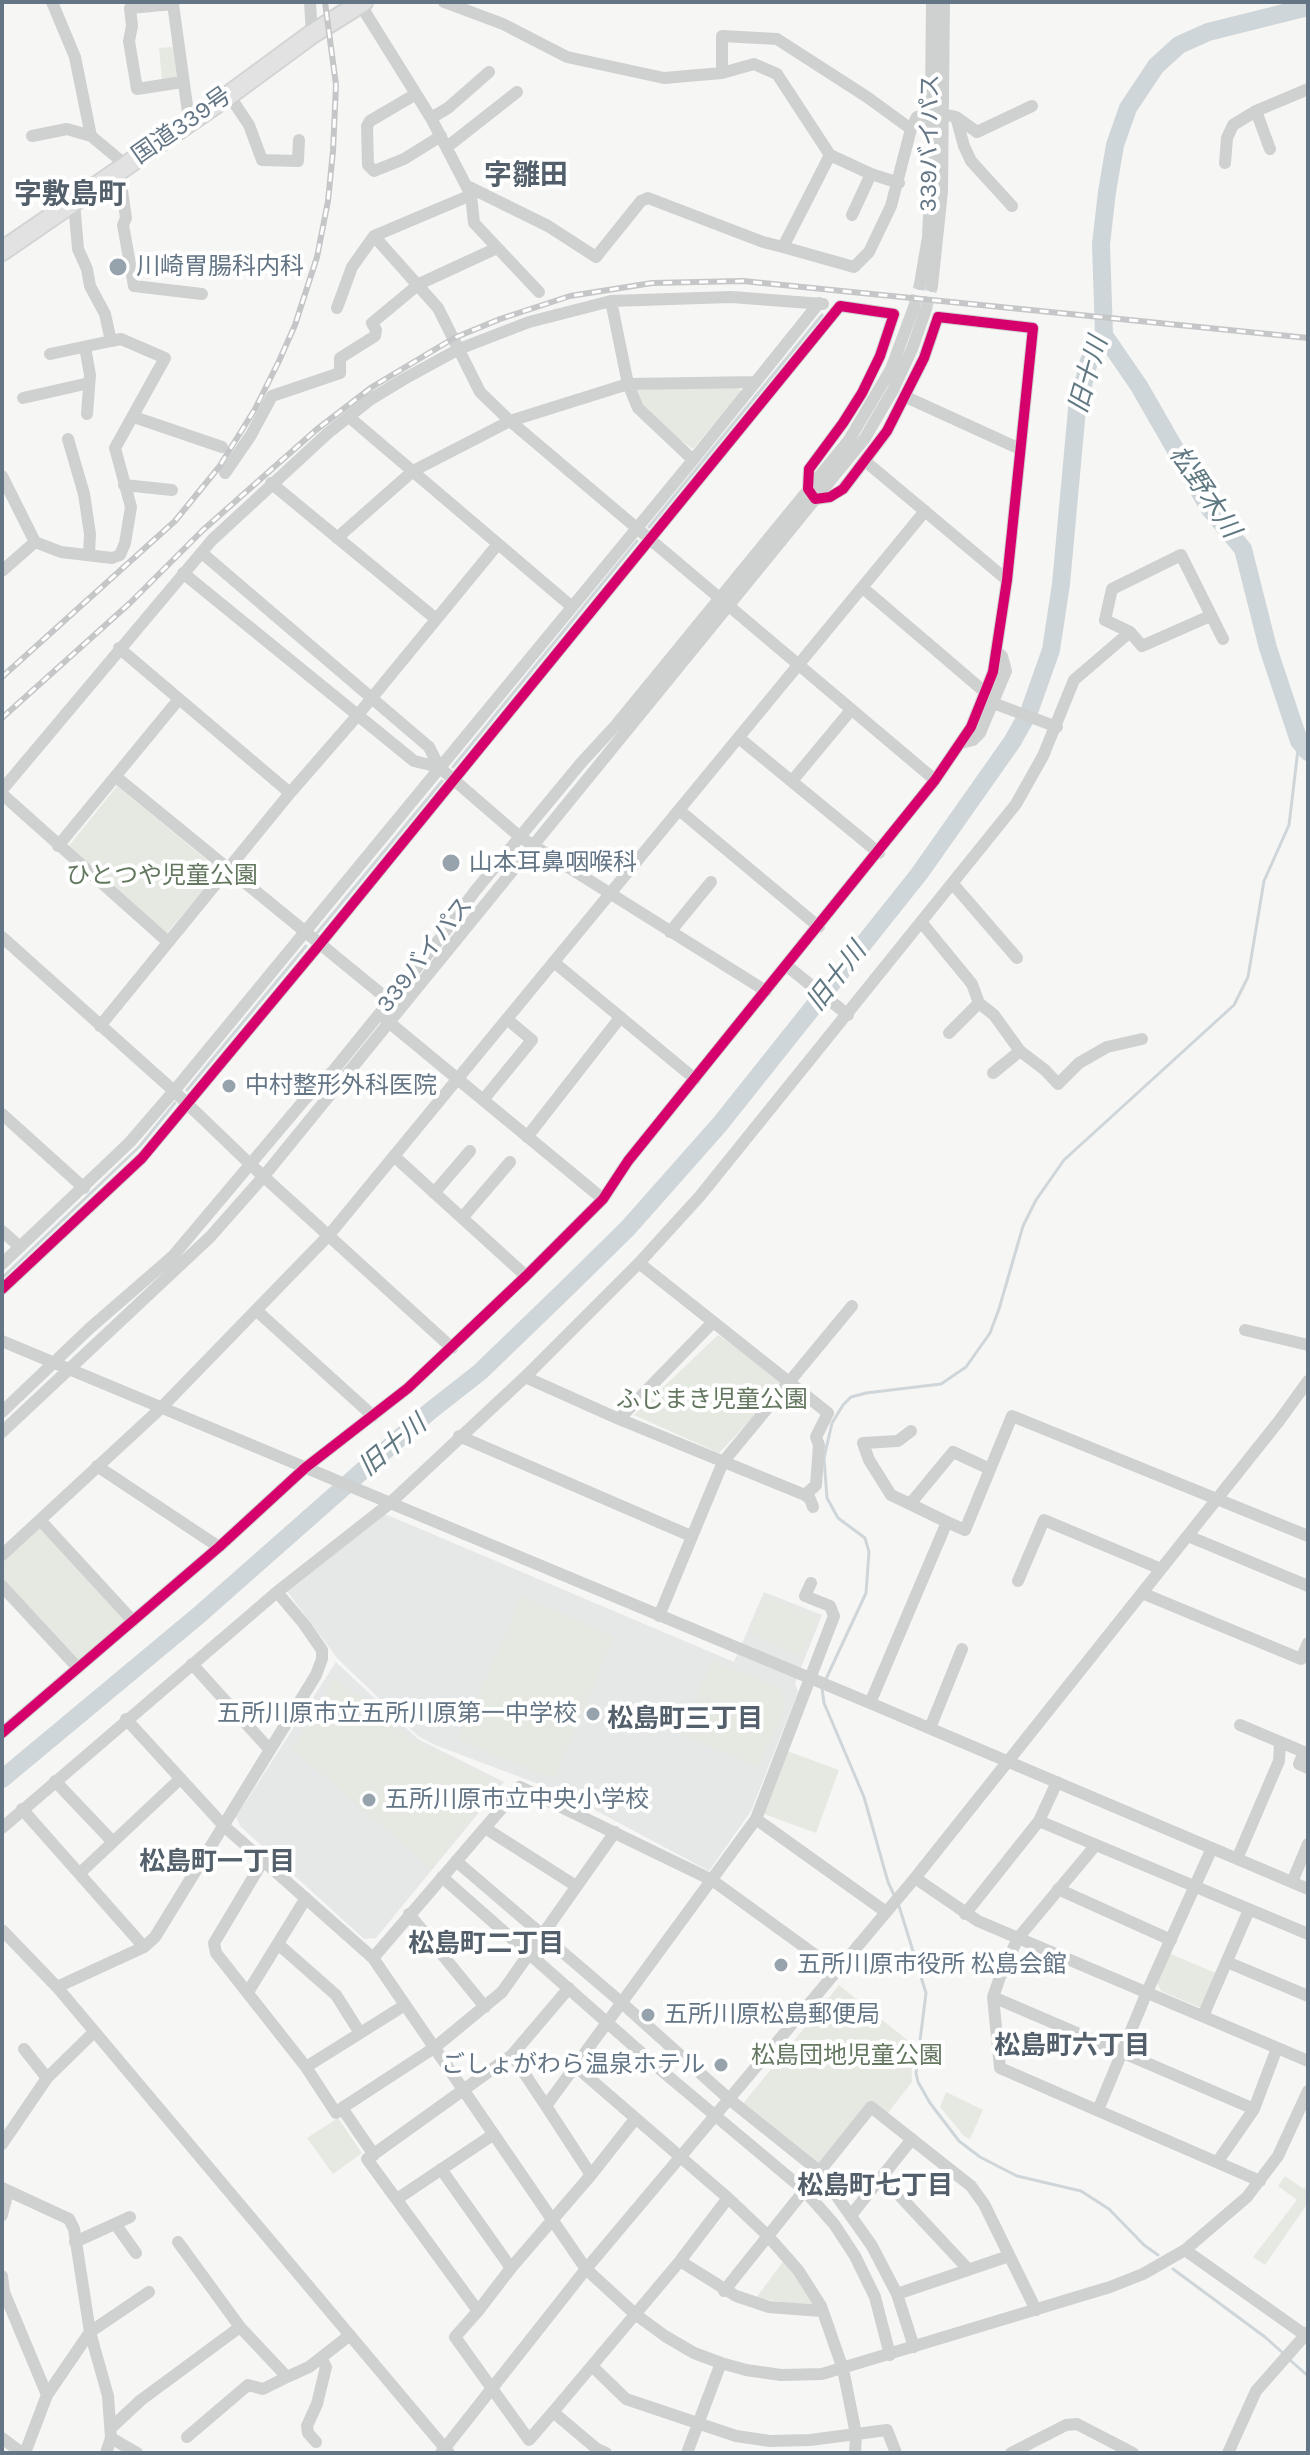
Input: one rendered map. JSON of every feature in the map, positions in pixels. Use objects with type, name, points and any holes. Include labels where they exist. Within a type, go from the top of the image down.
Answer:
[{"type":"highway","name":"国道339号","points":[[2,251],[361,3]]},
{"type":"street","points":[[52,2],[75,57],[91,136]]},
{"type":"street","points":[[310,2],[312,34]]},
{"type":"street","points":[[444,2],[503,24],[567,57],[664,78],[722,73],[754,64],[777,74],[830,155],[899,183]]},
{"type":"street","name":"339バイパス","points":[[926,285],[929,223],[943,115],[932,2]]},
{"type":"street","points":[[944,2],[943,115],[971,161],[1012,206]]},
{"type":"street","points":[[182,82],[137,89],[129,41],[132,26],[130,8],[173,3],[189,120]]},
{"type":"street","points":[[361,3],[431,118],[470,191],[474,223],[539,292]]},
{"type":"street","points":[[722,73],[722,36],[777,39],[911,129]]},
{"type":"street","points":[[431,118],[448,108],[489,72]]},
{"type":"street","points":[[1225,163],[1229,131],[1240,119],[1308,89]]},
{"type":"street","points":[[416,94],[370,121],[367,126],[368,165],[374,171],[444,142],[517,92]]},
{"type":"street","points":[[229,95],[249,125],[262,160],[298,161],[299,140]]},
{"type":"street","points":[[337,308],[352,267],[374,236],[470,191],[548,226],[596,257],[641,201],[648,198],[763,242],[854,267],[879,234],[899,183],[911,129],[917,117],[943,115],[977,132],[1032,106]]},
{"type":"street","points":[[1256,111],[1270,149]]},
{"type":"street","points":[[32,136],[67,129],[91,136],[122,168],[126,218],[123,225],[134,286],[202,294]]},
{"type":"street","points":[[783,247],[830,155]]},
{"type":"street","points":[[852,215],[871,174]]},
{"type":"street","points":[[74,202],[78,249],[90,286],[105,314],[111,341]]},
{"type":"street","points":[[374,236],[438,308],[480,392],[510,421],[935,780]]},
{"type":"street","points":[[225,473],[272,396],[340,373],[340,358],[375,336],[372,323],[419,284],[497,248]]},
{"type":"street","points":[[168,942],[58,846],[2,792],[212,540],[271,483],[349,417],[404,379],[459,349],[529,322],[611,301],[731,297],[819,303],[894,314],[880,356],[862,393],[809,469],[812,494]]},
{"type":"street","points":[[611,301],[628,384],[638,408],[693,460]]},
{"type":"street","points":[[2,1264],[130,1142],[174,1091],[819,303]]},
{"type":"street","points":[[2,1289],[142,1158],[840,306]]},
{"type":"street","points":[[2,1432],[210,1237],[264,1176],[394,1005],[533,846],[724,602],[812,494],[865,438],[887,402],[912,349],[920,308]]},
{"type":"street","points":[[3,1731],[219,1547],[305,1468],[373,1416],[452,1348],[603,1199],[628,1161],[935,780],[991,700],[1007,580],[1033,328],[938,317],[924,358],[887,431],[843,489],[830,497],[812,494]]},
{"type":"street","points":[[2,476],[35,542],[61,552],[112,558],[120,555],[131,507],[115,448],[165,358],[121,339],[50,354]]},
{"type":"street","points":[[85,347],[89,383],[87,414]]},
{"type":"street","points":[[337,538],[413,471],[510,421],[628,384],[756,382]]},
{"type":"street","points":[[23,398],[89,383]]},
{"type":"street","points":[[906,397],[1020,449]]},
{"type":"street","points":[[134,417],[222,447]]},
{"type":"street","points":[[349,417],[571,606]]},
{"type":"street","points":[[68,439],[84,494],[90,534],[89,554]]},
{"type":"street","points":[[865,461],[1007,580]]},
{"type":"street","points":[[271,483],[436,619]]},
{"type":"street","points":[[124,485],[172,490]]},
{"type":"street","points":[[2,1555],[161,1408],[329,1235],[925,511]]},
{"type":"street","points":[[2,571],[25,554],[35,542]]},
{"type":"street","points":[[100,1026],[498,544]]},
{"type":"street","points":[[202,553],[429,747],[439,767],[520,837],[766,991]]},
{"type":"street","points":[[1210,616],[1142,646],[1130,632],[1105,620],[1112,589],[1181,555],[1223,639]]},
{"type":"street","points":[[183,573],[414,761],[439,767]]},
{"type":"street","points":[[863,588],[991,700],[1055,726]]},
{"type":"street","name":"339バイパス","points":[[394,1005],[520,837],[724,602]]},
{"type":"street","points":[[2,1828],[126,1719],[385,1502],[525,1377],[639,1263],[700,1196],[1016,804],[1074,680],[1130,632]]},
{"type":"street","points":[[119,648],[290,793]]},
{"type":"street","points":[[58,846],[179,699]]},
{"type":"street","points":[[792,781],[851,710]]},
{"type":"street","points":[[739,738],[879,853]]},
{"type":"street","points":[[116,777],[394,1005]]},
{"type":"street","points":[[679,810],[819,927]]},
{"type":"street","points":[[670,932],[711,882]]},
{"type":"street","points":[[953,884],[1017,958]]},
{"type":"street","points":[[922,923],[972,984],[979,1003],[994,1015],[1020,1051],[1058,1084],[1079,1063],[1107,1047],[1142,1039]]},
{"type":"street","points":[[2,937],[188,1103],[251,1165],[452,1348]]},
{"type":"street","points":[[555,963],[695,1079]]},
{"type":"street","points":[[787,966],[845,1013]]},
{"type":"street","points":[[949,1033],[979,1003]]},
{"type":"street","points":[[384,1018],[603,1199]]},
{"type":"street","name":"339バイパス","points":[[2,1412],[173,1256],[384,1018]]},
{"type":"street","points":[[527,1137],[619,1019]]},
{"type":"street","points":[[483,1100],[532,1040],[508,1020]]},
{"type":"street","points":[[993,1073],[1020,1051]]},
{"type":"street","points":[[2,1114],[84,1188]]},
{"type":"street","points":[[434,1193],[470,1151]]},
{"type":"street","points":[[395,1157],[526,1276]]},
{"type":"street","points":[[462,1218],[510,1162]]},
{"type":"street","points":[[2,1231],[20,1247]]},
{"type":"street","points":[[639,1263],[828,1413],[816,1437],[819,1445],[816,1485],[805,1495]]},
{"type":"street","points":[[659,1616],[723,1462],[852,1306]]},
{"type":"street","points":[[257,1311],[373,1416]]},
{"type":"street","points":[[619,1419],[713,1322]]},
{"type":"street","points":[[1245,1330],[1308,1345]]},
{"type":"street","points":[[2,1341],[1308,1889]]},
{"type":"street","points":[[525,1377],[805,1495],[813,1507]]},
{"type":"street","points":[[3,1931],[57,1987],[445,2451],[586,2269],[915,1878],[1308,1381]]},
{"type":"street","points":[[911,1431],[898,1441],[863,1443],[869,1460],[891,1495],[965,1530],[1012,1416],[1308,1536]]},
{"type":"street","points":[[459,1436],[691,1536]]},
{"type":"street","points":[[910,1504],[953,1452],[990,1469]]},
{"type":"street","points":[[97,1466],[219,1547]]},
{"type":"street","points":[[40,1520],[133,1621]]},
{"type":"street","points":[[1018,1581],[1044,1520],[1161,1569]]},
{"type":"street","points":[[870,1703],[947,1522]]},
{"type":"street","points":[[1188,1536],[1308,1586]]},
{"type":"street","points":[[546,2106],[756,1819],[834,1616],[830,1606],[805,1596],[811,1583]]},
{"type":"street","points":[[2,1586],[78,1668]]},
{"type":"street","points":[[57,1987],[144,1947],[155,1937],[316,1675],[322,1650],[277,1592]]},
{"type":"street","points":[[1142,1593],[1304,1661],[1308,1643]]},
{"type":"street","points":[[930,1728],[962,1649]]},
{"type":"street","points":[[192,1664],[270,1750]]},
{"type":"street","points":[[126,1719],[224,1826],[373,1958],[586,2269],[635,2314],[694,2353],[721,2363],[781,2375],[802,2376],[843,2369],[1123,2283],[1156,2268],[1185,2250],[1230,2213],[1260,2181],[1291,2131],[1308,2091]]},
{"type":"street","points":[[1240,1725],[1304,1752],[1299,1764],[1308,1768]]},
{"type":"street","points":[[1237,1859],[1279,1761],[1280,1742]]},
{"type":"street","points":[[80,1873],[180,1779]]},
{"type":"street","points":[[55,1781],[112,1841]]},
{"type":"street","points":[[965,1914],[1039,1821],[1057,1782]]},
{"type":"street","points":[[373,1958],[520,1787],[712,1880],[836,1970]]},
{"type":"street","points":[[22,1809],[144,1947]]},
{"type":"street","points":[[756,1819],[888,1910]]},
{"type":"street","points":[[1039,1821],[1308,1934]]},
{"type":"street","points":[[485,1828],[576,1886]]},
{"type":"street","points":[[263,1861],[214,1943],[216,1953],[306,2067],[336,2113],[434,2048],[502,1992],[615,1832]]},
{"type":"street","points":[[1292,1882],[1308,1844]]},
{"type":"street","points":[[1095,1846],[1018,1938],[993,1997],[1000,2068],[1260,2181]]},
{"type":"street","points":[[1098,2110],[1121,2051],[1212,1848]]},
{"type":"street","points":[[456,1861],[729,2099],[819,2171],[872,2246],[897,2294],[914,2347]]},
{"type":"street","points":[[442,1877],[804,2190],[834,2224],[855,2256],[875,2297],[890,2355]]},
{"type":"street","points":[[915,1878],[965,1914],[1308,2061]]},
{"type":"street","points":[[1058,1889],[1171,1940]]},
{"type":"street","points":[[248,1992],[306,1898]]},
{"type":"street","points":[[1203,2016],[1249,1910]]},
{"type":"street","points":[[409,1914],[485,2007]]},
{"type":"street","points":[[278,1944],[336,1995],[360,2033]]},
{"type":"street","points":[[1227,1962],[1308,1996]]},
{"type":"street","points":[[478,2311],[367,2159],[512,2055],[569,1988]]},
{"type":"street","points":[[993,1997],[1254,2109]]},
{"type":"street","points":[[306,2067],[405,2005]]},
{"type":"street","points":[[2,2144],[47,2078],[94,2032]]},
{"type":"street","points":[[1218,2161],[1254,2109],[1277,2048]]},
{"type":"street","points":[[24,2049],[47,2078]]},
{"type":"street","points":[[512,2055],[591,2175]]},
{"type":"street","points":[[574,2065],[728,2198],[798,2270],[821,2306],[843,2369],[856,2434],[855,2453]]},
{"type":"street","points":[[724,2291],[871,2107],[971,2186],[984,2204],[1036,2310]]},
{"type":"street","points":[[342,2108],[374,2155]]},
{"type":"street","points":[[635,2119],[455,2337],[529,2440],[680,2261],[728,2198]]},
{"type":"street","points":[[397,2199],[494,2134]]},
{"type":"street","points":[[852,2214],[912,2139]]},
{"type":"street","points":[[441,2169],[511,2268]]},
{"type":"street","points":[[882,2177],[968,2269]]},
{"type":"street","points":[[2,2215],[5,2190],[69,2219],[74,2229],[90,2332],[108,2396],[111,2432],[106,2453]]},
{"type":"street","points":[[75,2242],[130,2217]]},
{"type":"street","points":[[116,2225],[136,2253]]},
{"type":"street","points":[[178,2242],[240,2327],[287,2377]]},
{"type":"street","points":[[855,2256],[872,2246]]},
{"type":"street","points":[[1185,2250],[1307,2334],[1256,2391],[1228,2453]]},
{"type":"street","points":[[897,2294],[1009,2256]]},
{"type":"street","points":[[680,2261],[724,2291],[769,2307],[821,2311]]},
{"type":"street","points":[[2,2276],[4,2292],[47,2395]]},
{"type":"street","points":[[2,2438],[24,2453],[47,2395],[90,2332],[149,2292]]},
{"type":"street","points":[[111,2432],[141,2400],[240,2327]]},
{"type":"street","points":[[187,2437],[248,2385],[263,2389],[309,2367],[350,2335]]},
{"type":"street","points":[[316,2442],[308,2433],[307,2426],[317,2404],[326,2367],[321,2358]]},
{"type":"street","points":[[687,2453],[721,2363]]},
{"type":"street","points":[[592,2366],[626,2399],[736,2436],[808,2446],[887,2430],[896,2453]]},
{"type":"street","points":[[553,2412],[606,2453]]},
{"type":"street","points":[[1011,2453],[1066,2425],[1077,2424],[1133,2453]]},
{"type":"street","points":[[111,2432],[137,2453]]},
{"type":"shaded area","name":"五所川原市立五所川原第一中学校","points":[[385,1514],[734,1662],[764,1592],[822,1615],[795,1683],[798,1692],[751,1811],[709,1871],[565,1794],[418,1736],[338,1659],[286,1590]]},
{"type":"shaded area","name":"五所川原市立中央小学校","points":[[336,1662],[418,1739],[504,1782],[376,1938],[364,1939],[240,1826],[236,1817]]},
{"type":"green space","points":[[173,47],[177,75],[174,79],[162,81],[159,48]]},
{"type":"green space","points":[[738,385],[741,392],[693,449],[658,424],[636,390]]},
{"type":"green space","name":"ひとつや児童公園","points":[[117,786],[220,871],[166,934],[68,847]]},
{"type":"green space","name":"ふじまき児童公園","points":[[718,1335],[787,1382],[719,1453],[634,1415]]},
{"type":"green space","points":[[40,1527],[126,1619],[78,1660],[2,1579],[2,1562]]},
{"type":"green space","points":[[765,1595],[818,1618],[801,1657],[749,1633]]},
{"type":"green space","points":[[522,1596],[614,1637],[554,1779],[459,1740]]},
{"type":"green space","points":[[713,1661],[780,1688],[786,1705],[758,1767],[680,1733]]},
{"type":"green space","points":[[335,1678],[410,1739],[500,1783],[431,1868],[293,1749]]},
{"type":"green space","points":[[787,1751],[839,1770],[816,1833],[764,1814]]},
{"type":"green space","points":[[1168,1953],[1216,1973],[1201,2008],[1161,1991],[1157,1983]]},
{"type":"green space","name":"松島団地児童公園","points":[[839,1985],[911,2043],[912,2082],[887,2114],[871,2102],[818,2165],[742,2105]]},
{"type":"green space","points":[[946,2092],[983,2110],[970,2139],[940,2107]]},
{"type":"green space","points":[[338,2118],[362,2153],[333,2174],[307,2138]]},
{"type":"green space","points":[[1285,2176],[1304,2189],[1308,2184],[1308,2203],[1265,2265],[1253,2257],[1297,2200],[1278,2186]]},
{"type":"green space","points":[[785,2259],[816,2307],[756,2298]]},
{"type":"waterway","name":"旧十川","points":[[2,1779],[199,1615],[429,1412],[480,1372],[628,1228],[720,1124],[919,874],[1012,742],[1029,712],[1051,650],[1061,584],[1077,409],[1089,361],[1104,335],[1101,244],[1107,192],[1115,145],[1128,108],[1156,66],[1179,45],[1208,32],[1308,7]]},
{"type":"waterway","points":[[649,527],[822,315]]},
{"type":"waterway","name":"松野木川","points":[[1104,335],[1139,386],[1209,508],[1243,549],[1268,648],[1299,741],[1308,752]]},
{"type":"waterway","points":[[453,767],[637,541]]},
{"type":"waterway","points":[[825,1681],[866,1593],[869,1552],[865,1538],[838,1518],[827,1498],[824,1458],[832,1423],[851,1397],[941,1384],[966,1367],[990,1333],[1023,1226],[1036,1200],[1064,1160],[1234,1005],[1248,977],[1264,881],[1289,825],[1299,741]]},
{"type":"waterway","points":[[317,933],[442,781]]},
{"type":"waterway","points":[[187,1090],[306,946]]},
{"type":"waterway","points":[[2,1278],[140,1146],[175,1103]]},
{"type":"waterway","points":[[822,1688],[824,1703],[864,1797],[894,1895]]},
{"type":"waterway","points":[[899,1906],[926,1993],[916,2073],[930,2103],[959,2141],[980,2157],[1017,2176],[1081,2191],[1109,2209],[1158,2255]]},
{"type":"waterway","points":[[1173,2269],[1284,2354]]},
{"type":"waterway","points":[[1290,2360],[1308,2376]]},
{"type":"tunnel","points":[[914,307],[920,284]]},
{"type":"tunnel","points":[[926,309],[932,286]]},
{"type":"railway","points":[[2,677],[175,521],[219,467],[255,409],[279,361],[295,325],[317,257],[328,201],[336,85],[325,2]]},
{"type":"railway","points":[[2,718],[130,603],[203,530],[316,430],[372,387],[454,338],[570,296],[652,283],[743,281],[1308,338]]},
{"type":"cycle path","points":[[2,1289],[142,1158],[840,306],[894,314],[880,356],[862,393],[809,469],[808,489],[815,499],[830,497],[843,489],[887,431],[924,358],[938,317],[1033,328],[1007,580],[993,672],[971,727],[935,780],[628,1161],[603,1199],[408,1388],[305,1468],[219,1547],[2,1733]]},
{"type":"place","name":"川崎胃腸科内科","points":[[118,267]]},
{"type":"place","name":"山本耳鼻咽喉科","points":[[451,863]]},
{"type":"place","name":"中村整形外科医院","points":[[229,1086]]},
{"type":"place","name":"五所川原市立五所川原第一中学校","points":[[593,1714]]},
{"type":"place","name":"五所川原市立中央小学校","points":[[369,1800]]},
{"type":"place","name":"五所川原市役所 松島会館","points":[[781,1965]]},
{"type":"place","name":"五所川原松島郵便局","points":[[648,2015]]},
{"type":"place","name":"ごしょがわら温泉ホテル","points":[[721,2065]]},
{"type":"district","name":"字雛田","points":[[526,176]]},
{"type":"district","name":"字敷島町","points":[[70,195]]},
{"type":"district","name":"松島町三丁目","points":[[685,1720]]},
{"type":"district","name":"松島町一丁目","points":[[217,1863]]},
{"type":"district","name":"松島町二丁目","points":[[486,1945]]},
{"type":"district","name":"松島町六丁目","points":[[1072,2047]]},
{"type":"district","name":"松島町七丁目","points":[[875,2187]]}]
